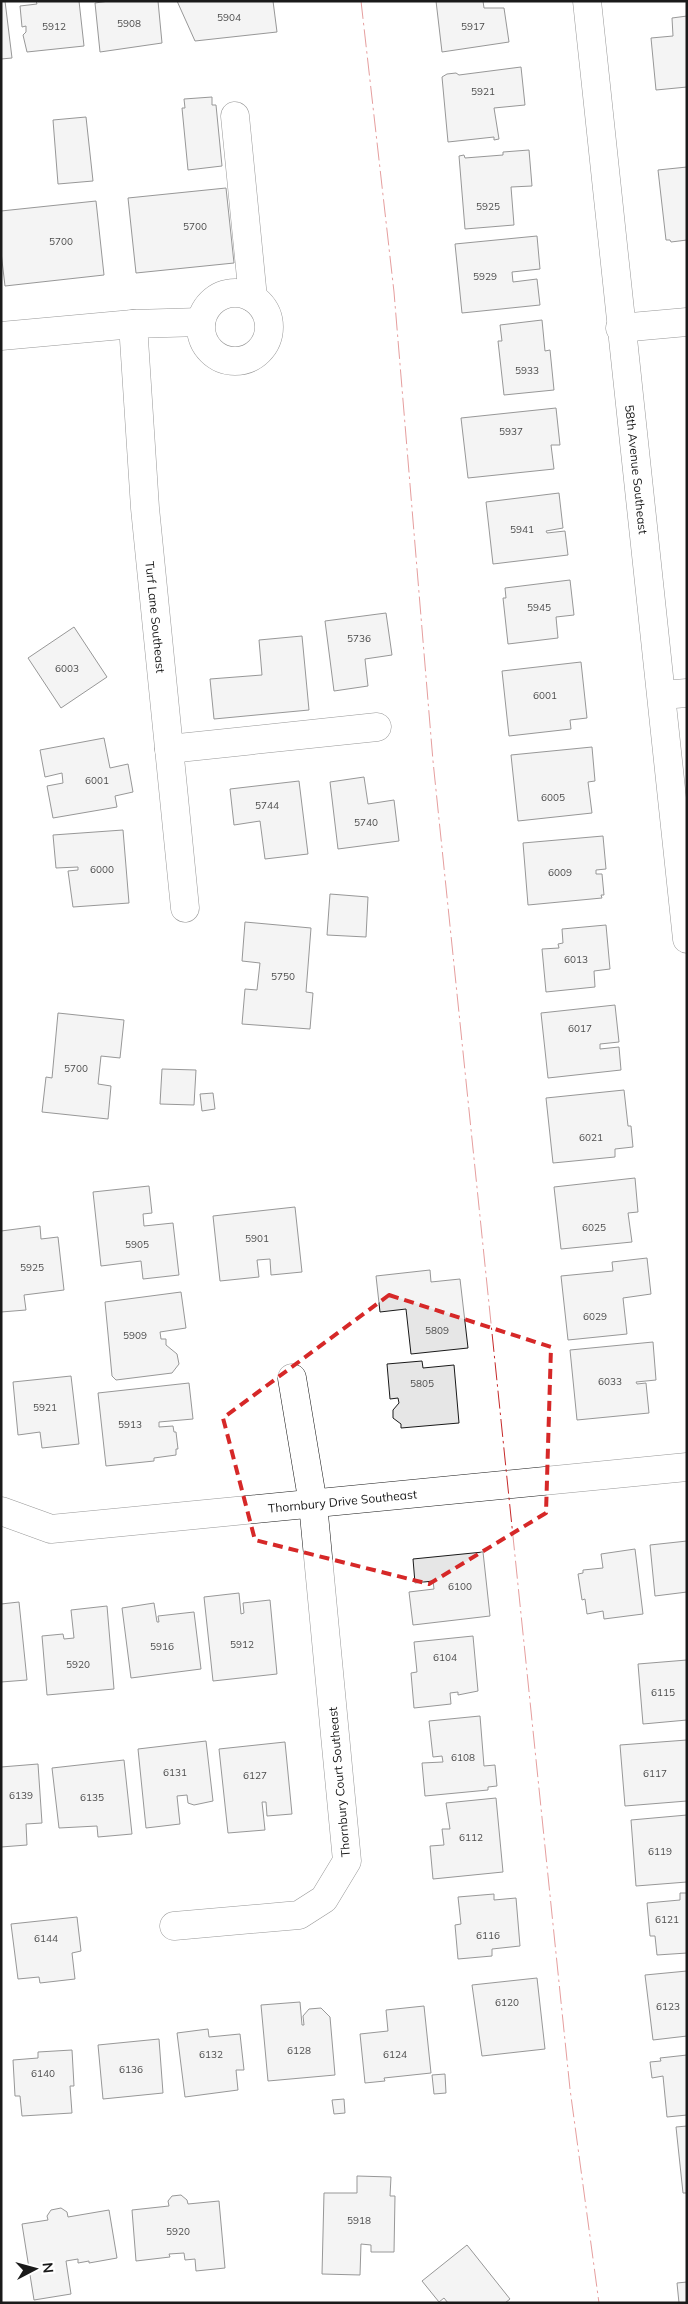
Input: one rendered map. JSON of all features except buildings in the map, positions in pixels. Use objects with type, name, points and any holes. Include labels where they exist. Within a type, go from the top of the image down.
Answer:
[{"type":"street","name":"58th Avenue Southeast","points":[[587,1],[620,328],[674,694],[687,939]]},
{"type":"street","points":[[235,116],[253,298]]},
{"type":"street","points":[[241,293],[253,298],[263,307],[268,319],[269,332],[264,345],[255,354],[243,360],[230,361],[217,356],[208,347],[202,335],[201,322],[206,309],[215,299],[227,294],[241,293]]},
{"type":"street","points":[[1,336],[132,324],[201,322]]},
{"type":"street","points":[[620,328],[687,322]]},
{"type":"street","name":"Turf Lane Southeast","points":[[132,324],[145,508],[185,908]]},
{"type":"street","points":[[169,749],[377,727]]},
{"type":"street","name":"Thornbury Court Southeast","points":[[174,1926],[299,1916],[324,1899],[348,1861],[313,1504],[292,1378]]},
{"type":"street","name":"Thornbury Drive Southeast","points":[[1,1511],[51,1530],[687,1466]]},
{"type":"highlighted area","points":[[389,1295],[551,1347],[546,1513],[429,1584],[255,1540],[223,1418]]},
{"type":"power","points":[[361,1],[394,292],[433,761],[570,2089],[599,2303]]}]
